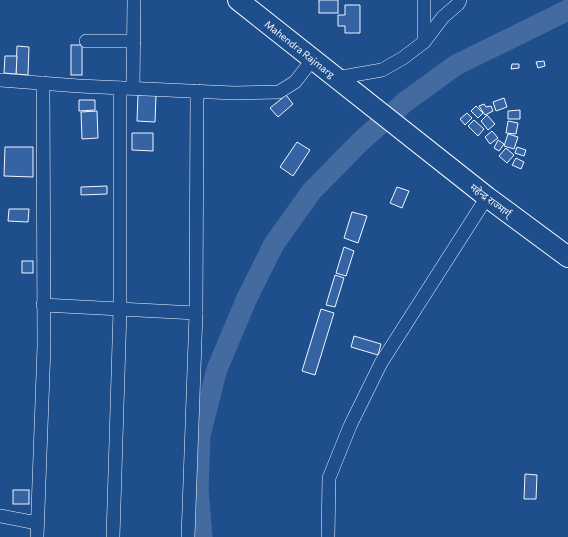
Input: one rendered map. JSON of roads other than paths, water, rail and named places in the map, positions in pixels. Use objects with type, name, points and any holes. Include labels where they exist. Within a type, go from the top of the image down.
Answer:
[{"type":"highway","name":"Mahendra Rajmarg","points":[[238,0],[415,141]]},
{"type":"highway","name":"महेन्द्र राज्मार्ग्","points":[[415,141],[568,257]]},
{"type":"street","points":[[113,537],[126,88],[134,41],[134,0]]},
{"type":"street","points":[[424,0],[424,42]]},
{"type":"street","points":[[336,78],[382,70],[403,58],[424,42],[443,17],[458,4],[460,0]]},
{"type":"street","points":[[86,41],[134,41]]},
{"type":"street","points":[[0,80],[234,93],[279,92],[295,82],[313,59]]},
{"type":"street","points":[[37,537],[44,346],[43,83]]},
{"type":"street","points":[[188,537],[196,313],[197,91]]},
{"type":"street","points":[[328,537],[329,478],[350,426],[381,363],[487,197]]},
{"type":"street","points":[[43,305],[196,313]]},
{"type":"street","points":[[0,516],[37,524]]},
{"type":"waterway","points":[[202,537],[198,490],[200,435],[217,369],[247,298],[274,244],[311,192],[360,142],[405,102],[456,65],[568,10]]}]
